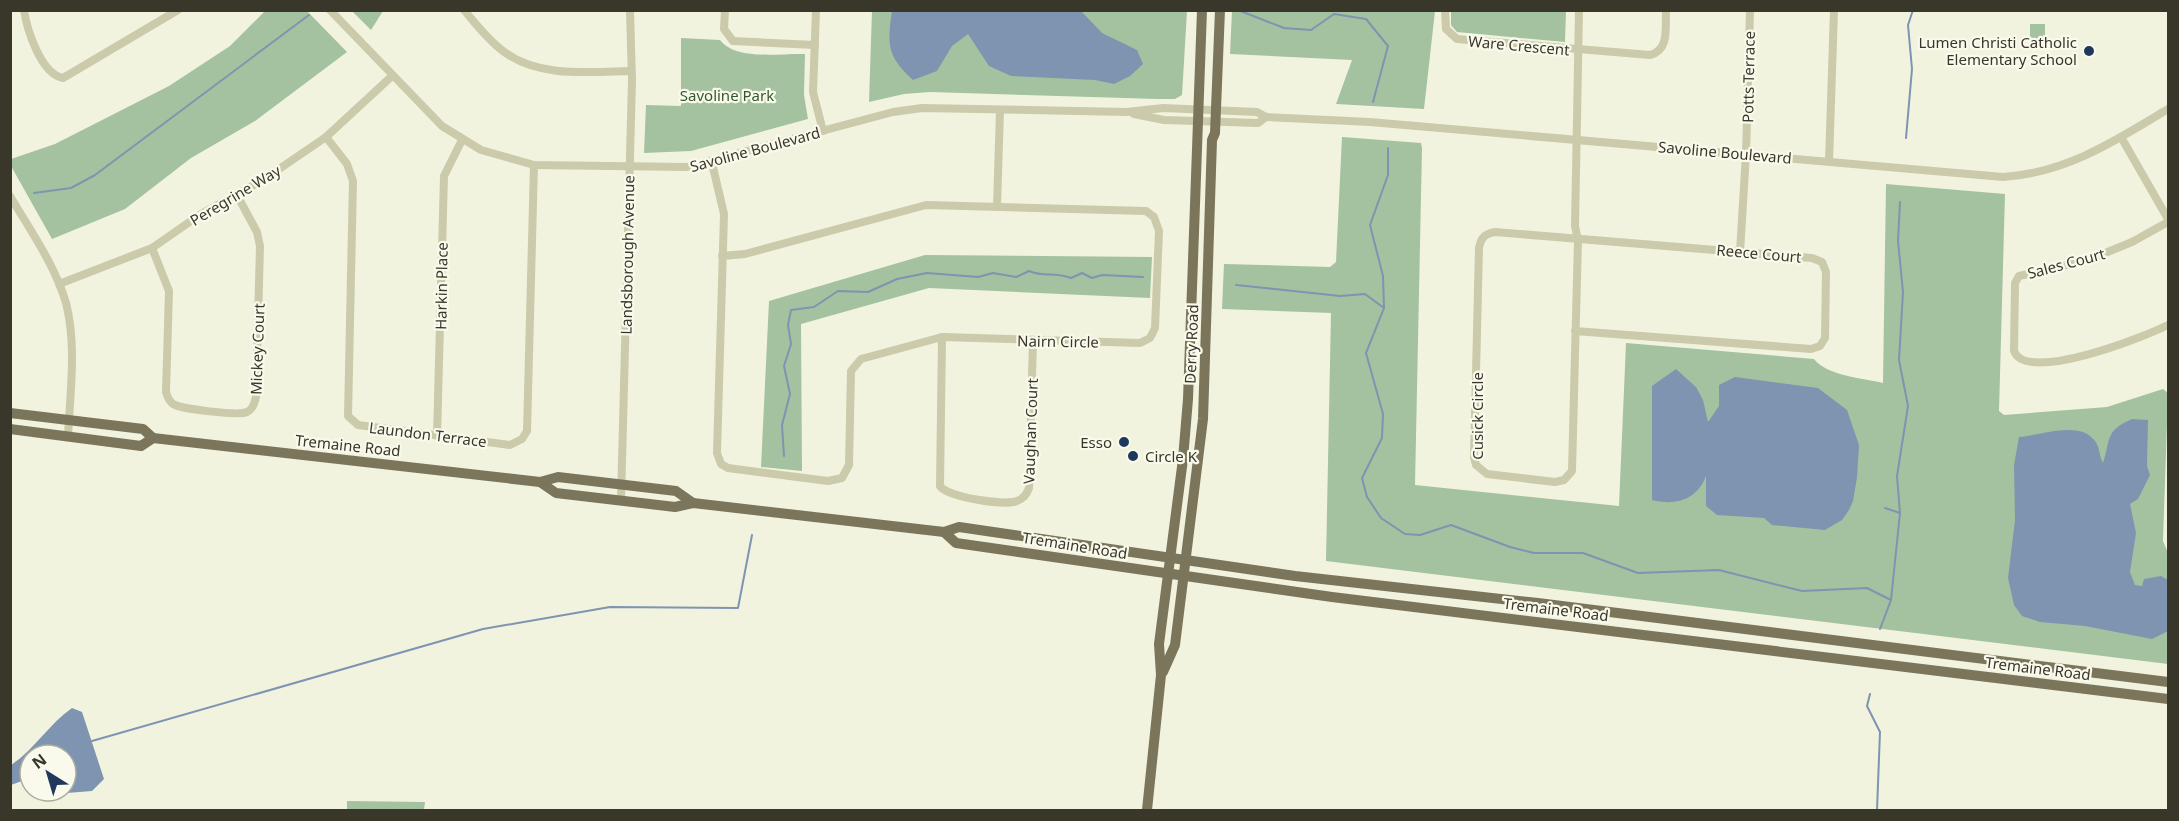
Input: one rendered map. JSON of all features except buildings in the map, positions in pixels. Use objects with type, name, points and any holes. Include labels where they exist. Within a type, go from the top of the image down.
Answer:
[{"type":"main road","name":"Derry Road","points":[[1147,810],[1161,675],[1159,644],[1171,559],[1188,399],[1202,10]]},
{"type":"main road","name":"Derry Road","points":[[1161,675],[1176,645],[1203,419],[1212,140],[1216,122],[1220,10]]},
{"type":"main road","name":"Tremaine Road","points":[[10,413],[143,429],[153,438],[540,482],[558,477],[676,491],[693,503]]},
{"type":"main road","name":"Tremaine Road","points":[[10,429],[141,446],[153,438]]},
{"type":"main road","name":"Tremaine Road","points":[[540,482],[556,493],[675,507],[693,503],[944,532],[959,527],[1171,559],[2169,682]]},
{"type":"main road","name":"Tremaine Road","points":[[944,532],[956,543],[1185,577],[2169,699]]},
{"type":"street","points":[[24,10],[31,38],[45,65],[53,75],[63,78],[178,10]]},
{"type":"street","name":"Savoline Boulevard","points":[[330,10],[431,116],[462,140],[493,155],[534,165],[675,169],[712,163],[908,109],[1127,112],[1163,108],[1257,112],[1266,117],[1370,122],[1971,176],[2018,176],[2072,163],[2169,109]]},
{"type":"street","points":[[464,10],[501,50],[530,66],[550,69],[631,71]]},
{"type":"street","name":"Landsborough Avenue","points":[[621,500],[631,71],[630,10]]},
{"type":"street","points":[[725,10],[724,28],[733,41],[815,45]]},
{"type":"street","points":[[816,10],[813,92],[823,131]]},
{"type":"street","name":"Ware Crescent","points":[[1445,10],[1446,28],[1457,39],[1578,51],[1656,54],[1665,42],[1666,10]]},
{"type":"street","name":"Cusick Circle","points":[[1578,240],[1495,232],[1487,233],[1480,242],[1474,457],[1476,465],[1483,472],[1555,482],[1564,480],[1570,475],[1578,240],[1575,226],[1579,10]]},
{"type":"street","name":"Potts Terrace","points":[[1740,252],[1746,154],[1749,10]]},
{"type":"street","points":[[1830,162],[1834,10]]},
{"type":"street","name":"Peregrine Way","points":[[59,284],[152,248],[201,214],[237,195],[326,137],[392,76]]},
{"type":"street","points":[[997,207],[1000,110]]},
{"type":"street","name":"Savoline Boulevard","points":[[1127,112],[1164,120],[1216,122],[1258,123],[1266,117]]},
{"type":"street","name":"Laundon Terrace","points":[[326,137],[347,164],[353,181],[348,416],[358,425],[437,436],[510,445],[522,439],[526,431],[534,165]]},
{"type":"street","points":[[2121,137],[2169,220]]},
{"type":"street","name":"Harkin Place","points":[[437,436],[444,176],[462,140]]},
{"type":"street","name":"Nairn Circle","points":[[712,163],[723,204],[717,453],[721,464],[728,468],[828,481],[842,478],[849,465],[851,370],[854,364],[861,359],[942,337],[1140,343],[1150,338],[1155,328],[1158,222],[1146,211],[915,206],[745,254],[722,256]]},
{"type":"street","name":"Mickey Court","points":[[152,248],[169,291],[166,388],[168,399],[179,407],[234,414],[246,412],[253,407],[256,396],[260,246],[257,232],[237,195]]},
{"type":"street","points":[[10,196],[59,284],[71,335],[68,437]]},
{"type":"street","name":"Sales Court","points":[[2169,220],[2097,257],[2019,276],[2015,283],[2014,351],[2016,358],[2023,362],[2062,360],[2115,347],[2169,325]]},
{"type":"street","name":"Reece Court","points":[[1575,331],[1811,349],[1820,346],[1825,338],[1827,272],[1822,262],[1812,258],[1578,240]]},
{"type":"street","name":"Vaughan Court","points":[[942,337],[940,486],[951,495],[1010,503],[1022,499],[1029,488],[1033,340]]},
{"type":"green space","points":[[265,11],[307,11],[347,52],[255,121],[191,158],[125,209],[52,239],[11,166],[11,159],[55,144],[169,86],[230,46]]},
{"type":"green space","points":[[352,11],[383,11],[371,30]]},
{"type":"green space","points":[[872,11],[1187,11],[1182,95],[1175,99],[1158,99],[930,92],[904,94],[869,102]]},
{"type":"green space","points":[[1232,11],[1435,11],[1424,109],[1336,104],[1352,60],[1230,54]]},
{"type":"green space","points":[[1451,11],[1566,11],[1565,42],[1457,32],[1451,25]]},
{"type":"green space","points":[[2030,24],[2045,24],[2045,48],[2034,47],[2030,42]]},
{"type":"green space","name":"Savoline Park","points":[[681,38],[720,40],[727,47],[747,53],[805,54],[804,95],[808,119],[691,151],[644,153],[646,105],[681,106]]},
{"type":"green space","points":[[1342,137],[1421,143],[1415,485],[1619,506],[1626,343],[1814,359],[1820,365],[1836,373],[1883,383],[1886,184],[2005,194],[1999,411],[2004,415],[2107,407],[2163,389],[2168,393],[2163,541],[2168,553],[2168,664],[1326,561],[1331,313],[1222,309],[1224,264],[1330,267],[1336,262]]},
{"type":"green space","points":[[925,255],[1152,257],[1150,298],[929,288],[801,324],[802,471],[761,467],[769,301]]},
{"type":"green space","points":[[347,801],[425,802],[424,810],[347,810]]},
{"type":"water","points":[[892,11],[1081,11],[1102,33],[1137,50],[1143,64],[1130,76],[1114,84],[1095,80],[1011,76],[989,66],[968,34],[952,46],[937,71],[913,80],[898,64],[891,49]]},
{"type":"water","points":[[1676,369],[1696,387],[1703,400],[1708,422],[1719,406],[1719,385],[1735,377],[1818,388],[1847,410],[1859,445],[1853,501],[1842,520],[1825,530],[1772,525],[1764,518],[1717,515],[1706,506],[1706,476],[1691,496],[1669,502],[1652,500],[1652,386]]},
{"type":"water","points":[[2132,419],[2148,420],[2147,466],[2150,475],[2138,499],[2130,504],[2136,533],[2130,572],[2135,585],[2142,586],[2144,579],[2161,576],[2168,580],[2168,631],[2152,639],[2085,626],[2040,622],[2022,616],[2014,605],[2008,578],[2015,520],[2014,465],[2019,437],[2060,430],[2080,431],[2095,441],[2103,463],[2110,436],[2117,427]]},
{"type":"water","points":[[72,708],[82,712],[104,779],[92,791],[78,792],[78,743],[35,743]]},
{"type":"water","points":[[18,760],[18,782],[11,785],[11,765]]},
{"type":"waterway","points":[[1238,10],[1284,28],[1311,30],[1334,14],[1366,19],[1388,46],[1373,102]]},
{"type":"waterway","points":[[1906,138],[1912,69],[1908,25],[1913,10]]},
{"type":"waterway","points":[[34,193],[71,188],[95,175],[309,15]]},
{"type":"waterway","points":[[1388,148],[1388,175],[1370,225],[1383,276],[1384,308],[1366,353],[1383,414],[1382,438],[1362,478],[1367,497],[1381,518],[1405,534],[1420,535],[1451,525],[1510,547],[1534,553],[1583,553],[1638,573],[1719,570],[1802,591],[1867,588],[1891,600],[1880,629]]},
{"type":"waterway","points":[[1891,600],[1900,513],[1897,476],[1908,406],[1899,360],[1903,292],[1898,241],[1900,202]]},
{"type":"waterway","points":[[784,456],[782,425],[790,394],[784,366],[791,344],[788,325],[791,310],[814,307],[838,291],[868,292],[897,279],[927,273],[978,277],[993,273],[1016,277],[1029,271],[1071,278],[1082,273],[1092,278],[1102,275],[1143,277]]},
{"type":"waterway","points":[[1236,285],[1340,296],[1365,294],[1384,308]]},
{"type":"waterway","points":[[1885,508],[1900,513]]},
{"type":"waterway","points":[[92,741],[483,629],[610,607],[738,608],[752,535]]},
{"type":"waterway","points":[[1870,694],[1867,706],[1880,732],[1877,810]]},
{"type":"place","name":"Lumen Christi Catholic Elementary School","points":[[2089,51]]},
{"type":"place","name":"Esso","points":[[1124,442]]},
{"type":"place","name":"Circle K","points":[[1133,456]]}]
